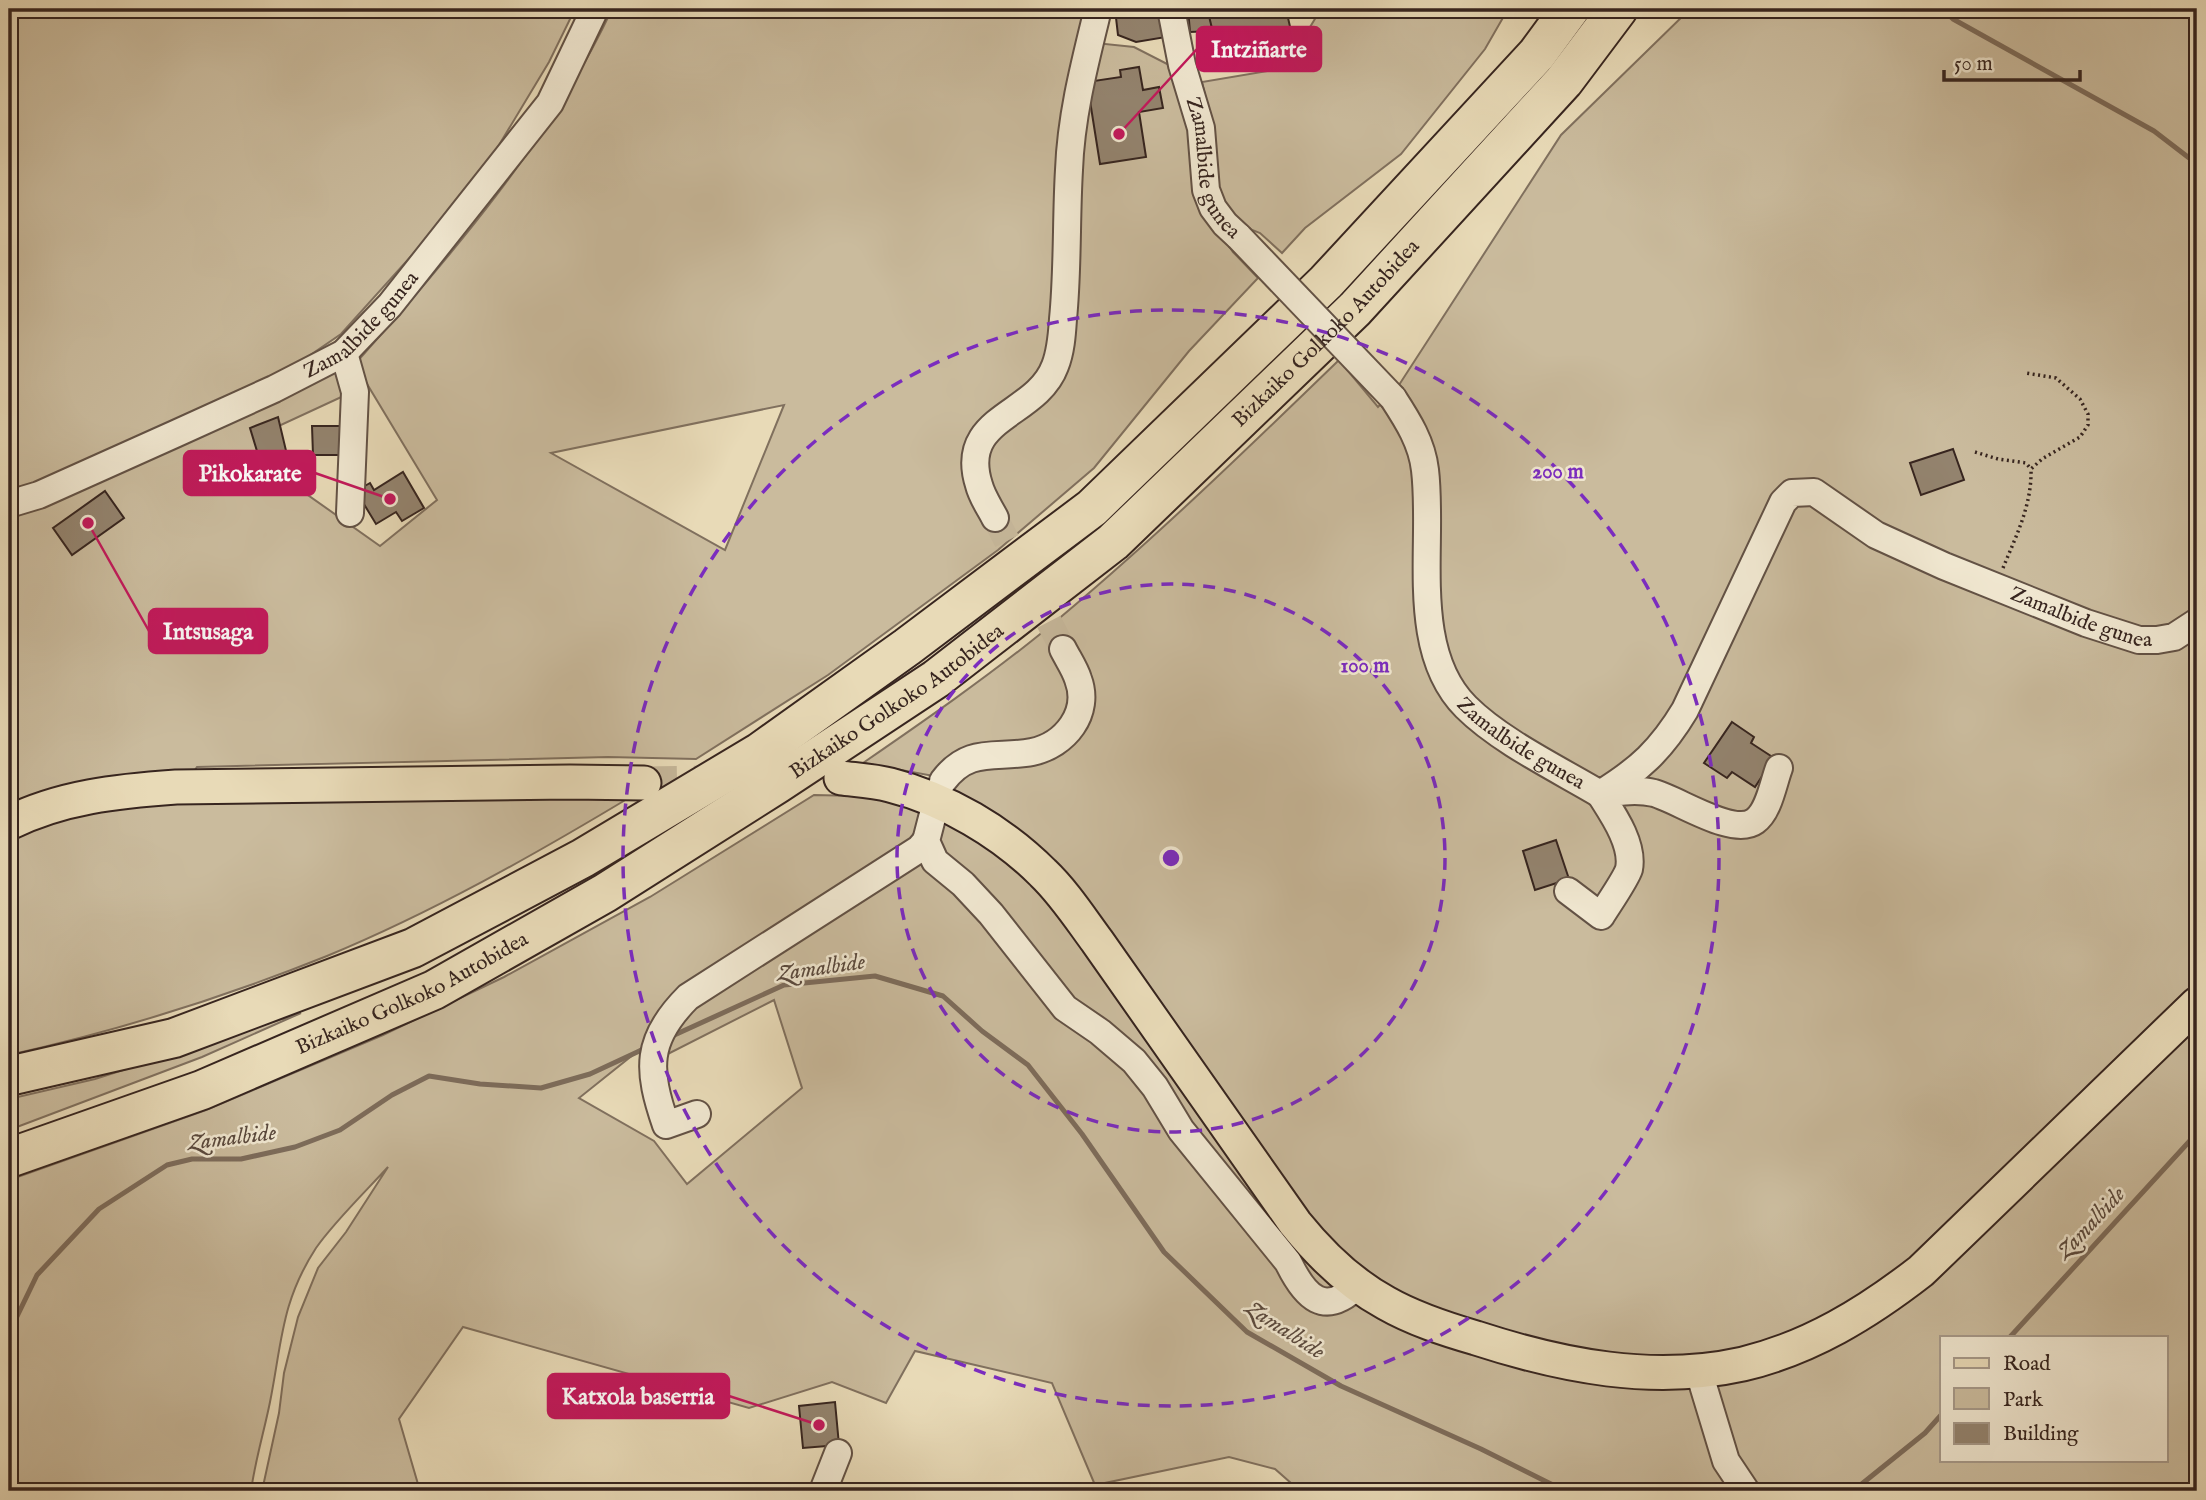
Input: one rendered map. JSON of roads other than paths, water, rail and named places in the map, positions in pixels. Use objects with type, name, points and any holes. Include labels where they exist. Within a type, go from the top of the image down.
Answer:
[{"type":"highway","name":"Bizkaiko Golkoko Autobidea","points":[[9,1076],[174,1038],[413,948],[583,858],[760,752],[908,647],[1092,508],[1326,282],[1537,54],[1570,9]]},
{"type":"highway","name":"Bizkaiko Golkoko Autobidea","points":[[9,1158],[202,1090],[434,990],[605,893],[936,679],[1113,542],[1355,309],[1564,81],[1618,9]]},
{"type":"main road","points":[[841,778],[889,785],[929,798],[991,831],[1043,873],[1065,897],[1097,941],[1295,1223],[1312,1244],[1359,1285],[1386,1303],[1440,1327],[1532,1355],[1606,1370],[1663,1374],[1699,1372],[1744,1363],[1816,1339],[1888,1297],[1921,1271],[2197,1004]]},
{"type":"main road","points":[[9,823],[67,801],[128,790],[176,787],[644,783]]},
{"type":"street","name":"Zamalbide gunea","points":[[9,504],[39,495],[175,434],[274,389],[344,353],[390,305],[550,103],[595,9]]},
{"type":"street","points":[[995,518],[979,487],[976,456],[988,429],[1035,396],[1049,379],[1056,363],[1068,274],[1072,131],[1098,9]]},
{"type":"street","name":"Zamalbide gunea","points":[[1171,9],[1182,65],[1201,128],[1206,190],[1213,208],[1224,224],[1393,398],[1412,427],[1425,470],[1428,599],[1432,636],[1440,664],[1464,706],[1506,738],[1600,794],[1629,776],[1652,757],[1685,710],[1783,502],[1792,493],[1814,492],[1876,535],[2086,623],[2139,640],[2174,637],[2197,622]]},
{"type":"street","points":[[344,353],[355,392],[350,513]]},
{"type":"street","points":[[943,781],[952,769],[979,755],[1019,753],[1048,747],[1063,738],[1079,714],[1081,695],[1079,680],[1063,649]]},
{"type":"street","points":[[1568,891],[1601,916],[1629,869],[1627,848],[1620,825],[1600,794],[1652,793],[1728,824],[1742,826],[1753,823],[1762,815],[1779,768]]},
{"type":"street","points":[[697,1114],[666,1125],[656,1098],[652,1070],[655,1044],[669,1016],[688,997],[919,849],[926,841],[933,810]]},
{"type":"street","points":[[926,841],[935,861],[963,884],[991,914],[1065,1008],[1100,1032],[1134,1061],[1155,1087],[1181,1130],[1288,1262],[1299,1286],[1315,1299],[1333,1301],[1347,1296],[1359,1285]]},
{"type":"street","points":[[1699,1372],[1726,1461],[1746,1491]]},
{"type":"street","points":[[823,1491],[838,1453]]},
{"type":"waterway","points":[[1942,9],[1953,19],[2154,131],[2197,164]]},
{"type":"waterway","name":"Zamalbide","points":[[670,1037],[784,985],[875,976],[943,996],[982,1031],[1028,1065],[1082,1134],[1164,1252],[1247,1332],[1341,1386],[1481,1449],[1565,1491]]},
{"type":"waterway","name":"Zamalbide","points":[[9,1333],[37,1275],[99,1209],[167,1165],[192,1159],[241,1159],[295,1147],[340,1130],[392,1095],[429,1076],[480,1084],[541,1088],[590,1074],[648,1047]]},
{"type":"waterway","name":"Zamalbide","points":[[2011,1336],[2197,1133]]},
{"type":"waterway","name":"Zamalbide","points":[[1853,1491],[1925,1433],[1940,1416]]},
{"type":"tunnel","points":[[995,518],[1063,649]]},
{"type":"tunnel","points":[[644,783],[715,782]]},
{"type":"place","name":"Intziñarte","points":[[1119,134]]},
{"type":"place","name":"Pikokarate","points":[[390,499]]},
{"type":"place","name":"Intsusaga","points":[[88,523]]},
{"type":"place","name":"Katxola baserria","points":[[819,1425]]}]
